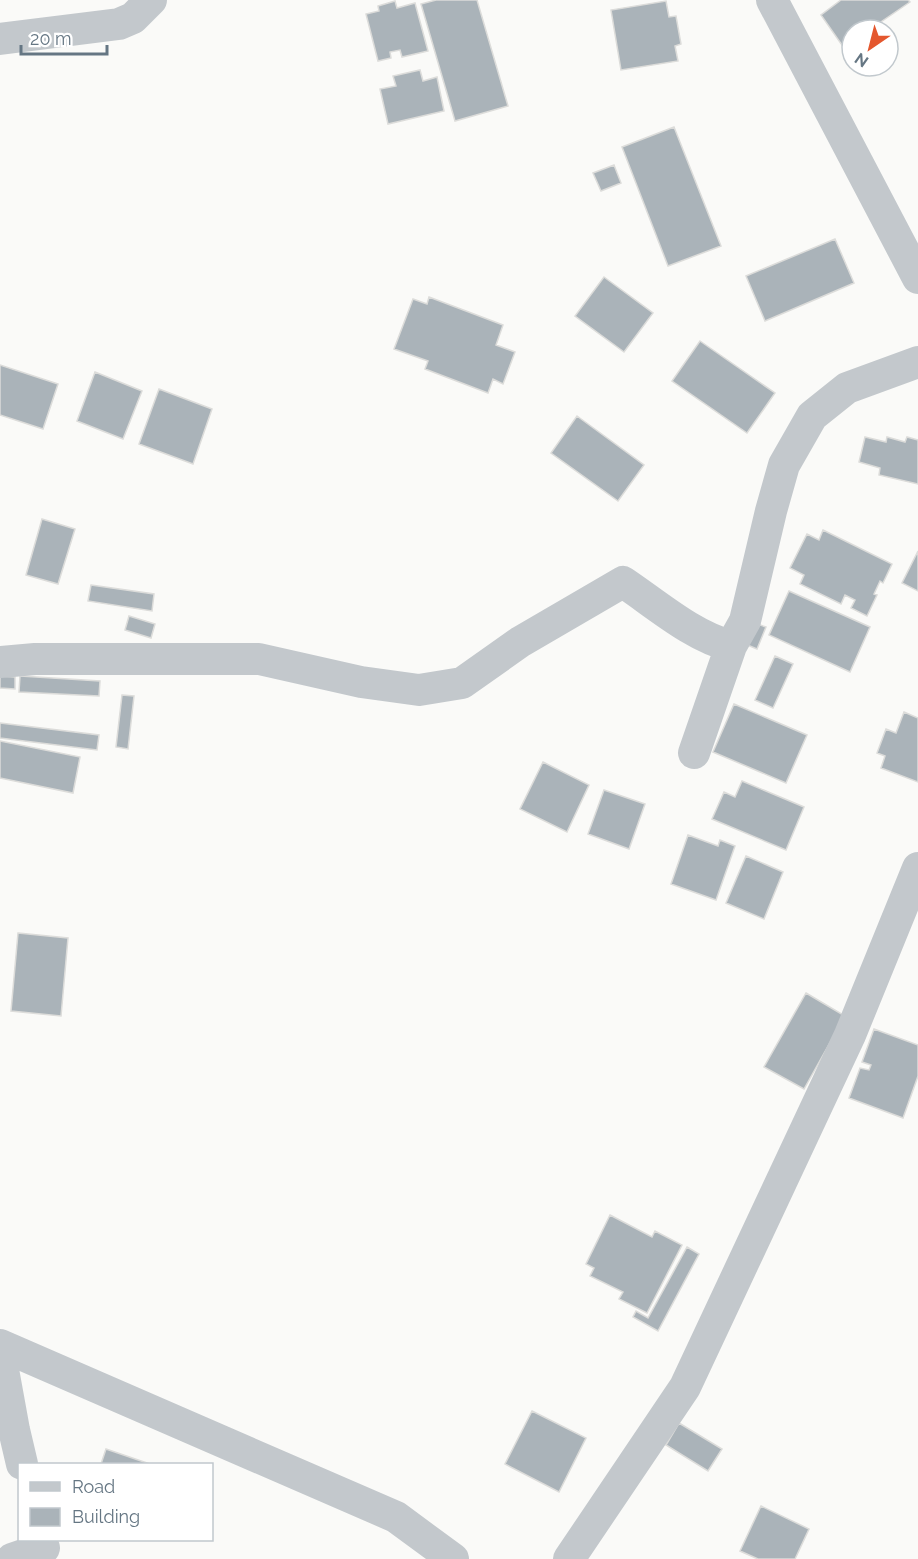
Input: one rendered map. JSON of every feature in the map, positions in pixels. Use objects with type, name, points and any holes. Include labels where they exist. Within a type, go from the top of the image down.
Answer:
[{"type":"street","points":[[0,39],[119,24],[133,18],[151,0]]},
{"type":"street","points":[[772,0],[918,278]]},
{"type":"street","points":[[694,753],[731,646],[745,621],[784,465],[812,417],[847,388],[918,362]]},
{"type":"street","points":[[0,662],[35,659],[259,659],[361,682],[419,690],[462,683],[520,642],[623,582],[714,642],[731,646]]},
{"type":"street","points":[[569,1559],[685,1387],[850,1035],[918,867]]},
{"type":"street","points":[[0,1345],[396,1516],[453,1559]]},
{"type":"street","points":[[0,1353],[22,1463]]},
{"type":"street","points":[[12,1559],[44,1549]]},
{"type":"building","points":[[436,0],[477,0],[508,106],[455,121],[421,4]]},
{"type":"building","points":[[841,0],[908,0],[910,2],[887,18],[840,18],[840,42],[821,15]]},
{"type":"building","points":[[395,1],[397,8],[415,3],[428,51],[402,57],[400,50],[390,52],[391,58],[378,61],[366,14],[379,11],[378,6]]},
{"type":"building","points":[[666,1],[669,17],[676,16],[681,44],[675,46],[678,61],[621,70],[611,10]]},
{"type":"building","points":[[420,70],[423,81],[437,77],[444,111],[388,124],[380,89],[396,86],[393,76]]},
{"type":"building","points":[[674,127],[721,246],[668,266],[622,147]]},
{"type":"building","points":[[614,165],[621,183],[601,191],[593,173]]},
{"type":"building","points":[[835,239],[854,283],[765,321],[746,276]]},
{"type":"building","points":[[604,277],[653,313],[624,352],[575,316]]},
{"type":"building","points":[[429,297],[503,325],[496,345],[515,352],[503,384],[493,379],[488,393],[425,369],[428,361],[394,349],[413,299],[427,304]]},
{"type":"building","points":[[700,341],[775,393],[747,433],[672,381]]},
{"type":"building","points":[[0,365],[58,384],[43,429],[0,415]]},
{"type":"building","points":[[95,372],[142,391],[123,439],[77,421]]},
{"type":"building","points":[[159,389],[212,409],[193,464],[139,444]]},
{"type":"building","points":[[577,416],[644,465],[618,501],[551,453]]},
{"type":"building","points":[[865,437],[886,442],[887,437],[905,442],[907,437],[918,440],[918,484],[879,475],[880,468],[859,462]]},
{"type":"building","points":[[42,519],[75,529],[58,584],[26,575]]},
{"type":"building","points":[[823,530],[892,564],[883,583],[880,581],[874,594],[877,595],[867,616],[851,608],[855,600],[845,595],[841,604],[800,584],[804,575],[790,568],[807,534],[819,540]]},
{"type":"building","points":[[918,551],[918,591],[902,583]]},
{"type":"building","points":[[91,585],[154,594],[152,611],[88,601]]},
{"type":"building","points":[[789,591],[870,627],[850,672],[769,635]]},
{"type":"building","points":[[129,616],[155,624],[151,638],[125,630]]},
{"type":"building","points":[[754,623],[766,627],[757,649],[745,644]]},
{"type":"building","points":[[775,656],[793,664],[773,708],[755,700]]},
{"type":"building","points":[[0,676],[15,677],[15,689],[0,688]]},
{"type":"building","points":[[20,676],[100,681],[99,696],[19,692]]},
{"type":"building","points":[[122,695],[134,696],[128,749],[116,747]]},
{"type":"building","points":[[734,704],[807,735],[786,783],[713,752]]},
{"type":"building","points":[[904,712],[918,718],[918,782],[881,768],[885,756],[877,753],[886,729],[896,733]]},
{"type":"building","points":[[0,723],[99,735],[97,750],[0,738]]},
{"type":"building","points":[[0,741],[80,757],[73,793],[0,778]]},
{"type":"building","points":[[543,762],[589,785],[567,832],[520,809]]},
{"type":"building","points":[[742,781],[804,807],[786,850],[712,819],[724,792],[735,797]]},
{"type":"building","points":[[604,790],[645,804],[629,849],[588,834]]},
{"type":"building","points":[[688,835],[718,846],[720,840],[735,846],[716,900],[671,884]]},
{"type":"building","points":[[746,856],[783,872],[764,919],[726,903]]},
{"type":"building","points":[[18,933],[68,938],[61,1016],[11,1011]]},
{"type":"building","points":[[806,993],[845,1016],[804,1089],[764,1067]]},
{"type":"building","points":[[874,1029],[918,1045],[918,1076],[903,1118],[849,1098],[860,1068],[869,1070],[871,1065],[862,1062]]},
{"type":"building","points":[[610,1215],[652,1237],[655,1231],[682,1245],[647,1313],[619,1299],[623,1292],[590,1276],[594,1268],[586,1264]]},
{"type":"building","points":[[687,1247],[699,1254],[658,1331],[633,1317],[636,1311],[648,1318]]},
{"type":"building","points":[[532,1411],[586,1438],[559,1492],[505,1464]]},
{"type":"building","points":[[679,1423],[722,1449],[708,1471],[666,1445]]},
{"type":"building","points":[[106,1449],[147,1463],[101,1463]]},
{"type":"building","points":[[761,1506],[809,1529],[795,1559],[758,1559],[740,1551]]}]
